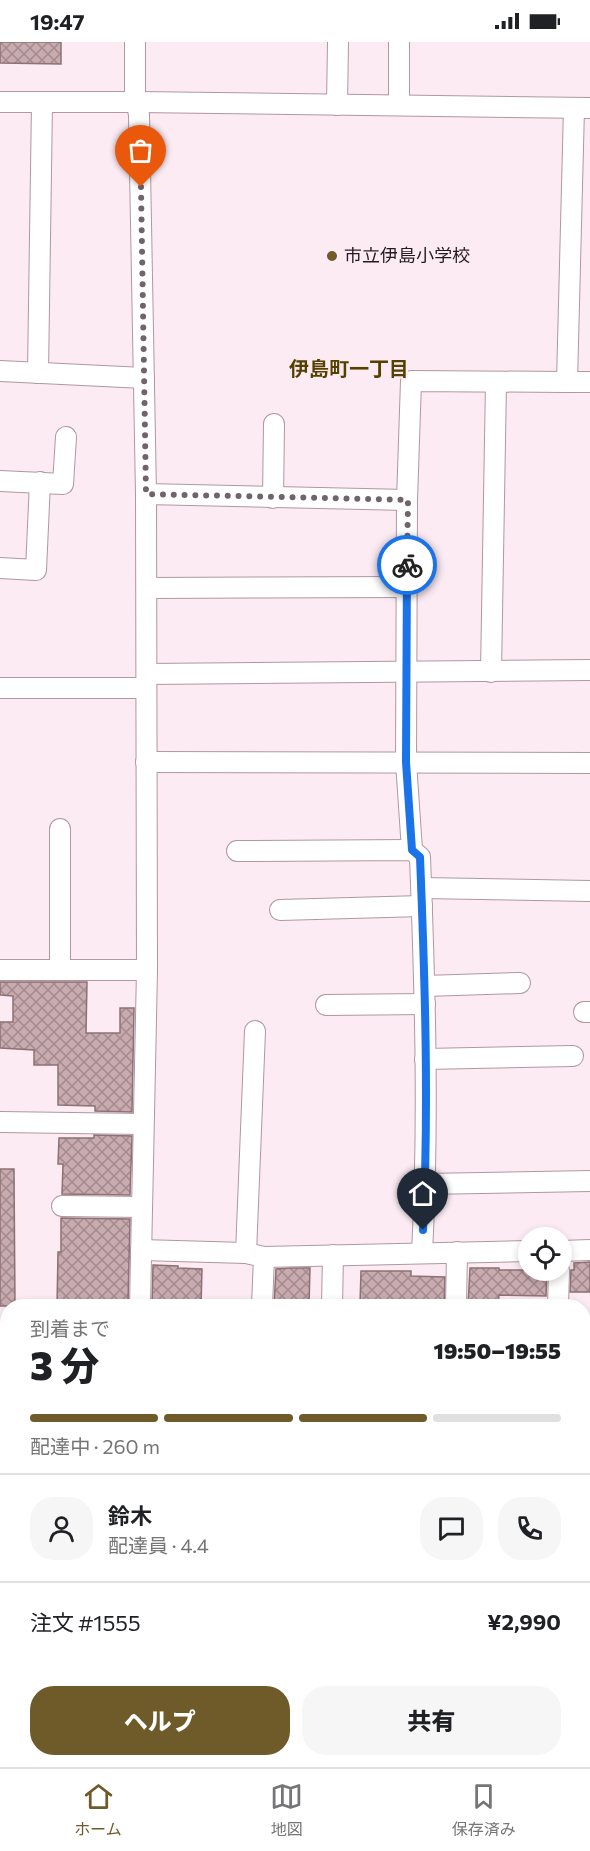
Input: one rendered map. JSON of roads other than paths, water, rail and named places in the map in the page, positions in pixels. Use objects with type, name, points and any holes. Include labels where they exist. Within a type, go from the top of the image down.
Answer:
[{"type":"street","points":[[135,42],[135,92],[140,115],[147,588],[147,970],[140,1299]]},
{"type":"street","points":[[337,105],[338,42]]},
{"type":"street","points":[[399,42],[399,105]]},
{"type":"street","points":[[0,102],[582,108],[567,382]]},
{"type":"street","points":[[38,373],[42,103]]},
{"type":"street","points":[[0,371],[144,378]]},
{"type":"street","points":[[412,850],[406,762],[411,381],[590,382]]},
{"type":"street","points":[[491,672],[496,382]]},
{"type":"street","points":[[273,498],[274,424]]},
{"type":"street","points":[[0,481],[63,484],[66,437]]},
{"type":"street","points":[[0,568],[36,570],[40,482]]},
{"type":"street","points":[[146,494],[408,500]]},
{"type":"street","points":[[147,588],[407,587]]},
{"type":"street","points":[[0,688],[406,673],[590,670]]},
{"type":"street","points":[[146,762],[590,763]]},
{"type":"street","points":[[60,830],[60,969]]},
{"type":"street","points":[[237,851],[412,850],[420,857],[426,1059],[422,1252]]},
{"type":"street","points":[[280,910],[422,897],[590,891]]},
{"type":"street","points":[[0,970],[147,970]]},
{"type":"street","points":[[326,1005],[520,983]]},
{"type":"street","points":[[255,1031],[255,1255],[261,1299]]},
{"type":"street","points":[[426,1059],[573,1056]]},
{"type":"street","points":[[0,1122],[143,1124]]},
{"type":"street","points":[[425,1184],[590,1181]]},
{"type":"street","points":[[63,1206],[142,1207]]},
{"type":"street","points":[[141,1250],[255,1255],[518,1251]]},
{"type":"street","points":[[572,1251],[590,1250]]},
{"type":"street","points":[[456,1299],[457,1252]]},
{"type":"street","points":[[332,1299],[333,1255]]},
{"type":"street","points":[[558,1299],[559,1281]]},
{"type":"place","name":"市立伊島小学校","points":[[332,256]]},
{"type":"district","name":"伊島町一丁目","points":[[349,369]]}]
